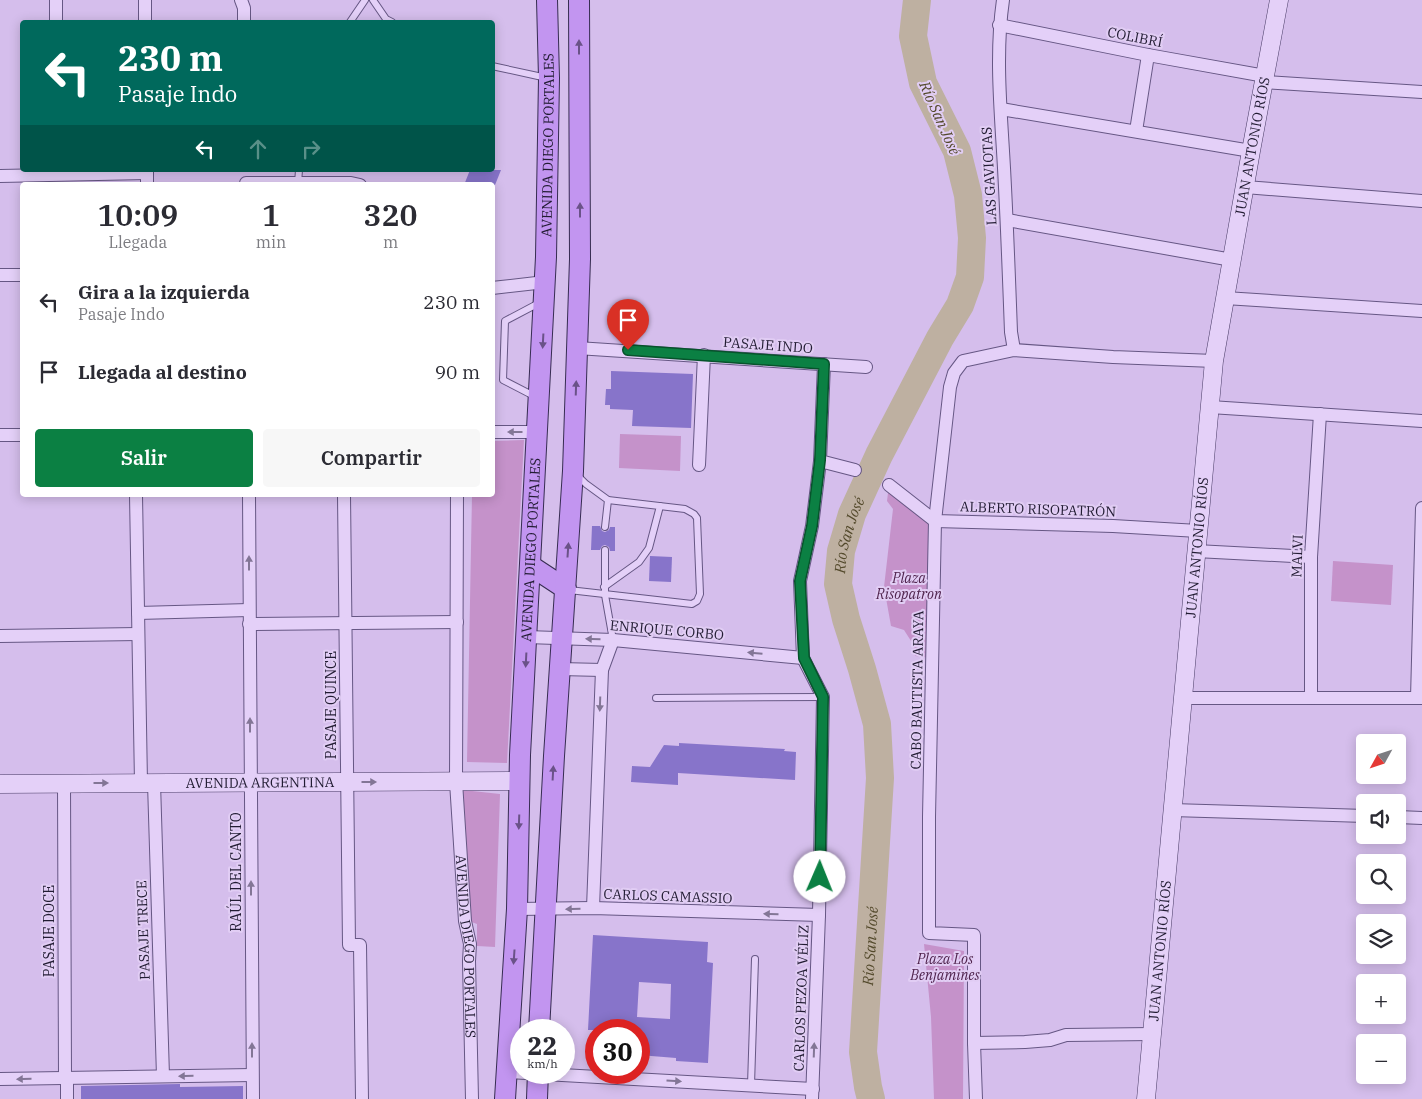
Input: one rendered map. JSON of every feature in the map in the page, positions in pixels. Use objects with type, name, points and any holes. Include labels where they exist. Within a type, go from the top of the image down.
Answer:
[{"type":"main road","name":"AVENIDA DIEGO PORTALES","points":[[506,1099],[517,909],[520,781],[545,291],[548,78],[547,0]]},
{"type":"main road","points":[[540,1019],[573,471],[580,259],[579,0]]},
{"type":"main road","name":"JUAN ANTONIO RÍOS","points":[[1146,1099],[1214,361],[1279,0]]},
{"type":"main road","points":[[546,257],[580,259]]},
{"type":"main road","points":[[531,566],[566,589]]},
{"type":"main road","name":"AVENIDA ARGENTINA","points":[[0,784],[520,781]]},
{"type":"main road","points":[[537,1099],[538,1084]]},
{"type":"street","points":[[56,0],[56,20]]},
{"type":"street","points":[[145,0],[146,20]]},
{"type":"street","points":[[241,0],[244,8],[244,20]]},
{"type":"street","name":"LAS GAVIOTAS","points":[[1003,0],[999,25],[1001,108],[1010,332],[1014,350]]},
{"type":"street","name":"COLIBRÍ","points":[[999,25],[1264,79],[1422,92]]},
{"type":"street","points":[[1136,132],[1148,55]]},
{"type":"street","points":[[1001,108],[1251,151]]},
{"type":"street","points":[[0,176],[147,176]]},
{"type":"street","points":[[1245,187],[1422,201]]},
{"type":"street","points":[[1007,220],[1232,260]]},
{"type":"street","points":[[0,276],[20,275]]},
{"type":"street","points":[[495,288],[545,291]]},
{"type":"street","points":[[1225,298],[1422,311]]},
{"type":"street","name":"PASAJE INDO","points":[[577,348],[866,367]]},
{"type":"street","points":[[1014,350],[1112,358],[1214,361]]},
{"type":"street","name":"CABO BAUTISTA ARAYA","points":[[974,1043],[974,935],[929,933],[929,817],[935,521],[950,387],[954,373],[963,361],[1014,350]]},
{"type":"street","points":[[699,465],[704,355]]},
{"type":"street","name":"CARLOS PEZOA VÉLIZ","points":[[812,1094],[819,915],[823,697],[804,658],[800,581],[812,526],[820,460],[824,364]]},
{"type":"street","points":[[1210,407],[1422,421]]},
{"type":"street","name":"MALVI","points":[[1312,698],[1311,557],[1320,414]]},
{"type":"street","points":[[495,432],[538,432]]},
{"type":"street","points":[[0,435],[20,435]]},
{"type":"street","points":[[820,460],[854,470]]},
{"type":"street","points":[[889,485],[935,521]]},
{"type":"street","name":"PASAJE TRECE","points":[[136,497],[138,634],[163,1076]]},
{"type":"street","name":"RAÚL DEL CANTO","points":[[249,497],[253,1099]]},
{"type":"street","name":"PASAJE QUINCE","points":[[344,497],[346,782],[362,1099]]},
{"type":"street","name":"AVENIDA DIEGO PORTALES","points":[[457,497],[456,782],[464,921],[470,944],[468,961],[472,1099]]},
{"type":"street","points":[[1183,698],[1419,698],[1422,508]]},
{"type":"street","name":"ALBERTO RISOPATRÓN","points":[[935,521],[1113,526],[1198,531]]},
{"type":"street","points":[[1196,551],[1311,557]]},
{"type":"street","points":[[138,613],[249,610]]},
{"type":"street","points":[[249,624],[457,622]]},
{"type":"street","points":[[0,636],[138,634]]},
{"type":"street","name":"ENRIQUE CORBO","points":[[528,637],[613,640],[804,658]]},
{"type":"street","points":[[594,908],[602,670],[613,640]]},
{"type":"street","points":[[560,668],[602,670]]},
{"type":"street","name":"PASAJE DOCE","points":[[64,783],[67,1099]]},
{"type":"street","points":[[1172,810],[1356,816]]},
{"type":"street","points":[[1406,817],[1422,818]]},
{"type":"street","name":"CARLOS CAMASSIO","points":[[517,909],[594,908],[819,915]]},
{"type":"street","points":[[976,1099],[974,1043],[1050,1040],[1066,1035],[1152,1034]]},
{"type":"street","points":[[0,1079],[252,1075]]},
{"type":"street","points":[[575,1075],[751,1085],[812,1094]]},
{"type":"lane","points":[[351,20],[365,0]]},
{"type":"lane","points":[[373,0],[386,20]]},
{"type":"lane","points":[[495,67],[548,78]]},
{"type":"lane","points":[[540,399],[503,380],[505,321],[545,291]]},
{"type":"lane","points":[[566,589],[692,604],[697,601],[700,594],[698,518],[694,514],[685,509],[608,500],[586,484],[573,471]]},
{"type":"lane","points":[[605,527],[608,500]]},
{"type":"lane","points":[[604,587],[639,562],[649,548],[660,506]]},
{"type":"lane","points":[[605,550],[604,595],[613,640]]},
{"type":"lane","points":[[656,698],[823,697]]},
{"type":"lane","points":[[751,1085],[755,959]]},
{"type":"green space","points":[[620,434],[681,436],[680,471],[619,468]]},
{"type":"green space","points":[[524,440],[507,763],[467,762],[472,497],[495,497],[495,441]]},
{"type":"green space","name":"Plaza Risopatron","points":[[889,485],[935,521],[932,658],[915,656],[913,644],[904,630],[891,626],[884,587],[893,509],[887,501]]},
{"type":"green space","points":[[1333,561],[1393,565],[1391,605],[1331,601]]},
{"type":"green space","points":[[463,790],[500,794],[495,947],[477,946],[477,924],[469,921]]},
{"type":"green space","name":"Plaza Los Benjamines","points":[[924,944],[964,951],[963,1099],[934,1099],[931,1017]]},
{"type":"building","points":[[495,170],[501,170],[495,185],[495,182],[465,182],[469,172],[495,172]]},
{"type":"building","points":[[611,371],[693,374],[691,428],[632,426],[633,410],[610,409],[610,405],[605,405],[606,389],[611,389]]},
{"type":"building","points":[[592,526],[600,526],[602,531],[605,532],[610,527],[615,527],[615,551],[610,551],[609,547],[605,545],[600,550],[591,550]]},
{"type":"building","points":[[650,556],[672,557],[671,582],[649,581]]},
{"type":"building","points":[[679,743],[785,749],[784,751],[796,752],[795,780],[678,773],[678,785],[631,782],[632,766],[650,767],[664,745],[679,746]]},
{"type":"building","points":[[593,935],[708,942],[707,962],[713,963],[708,1063],[676,1061],[676,1058],[650,1056],[650,1019],[589,1019]],"holes":[[[639,982],[671,984],[670,1019],[637,1017]]]},
{"type":"building","points":[[180,1084],[180,1087],[243,1086],[243,1099],[81,1099],[81,1086]]},
{"type":"waterway","name":"Río San José","points":[[871,1099],[863,1052],[880,778],[877,724],[846,619],[838,584],[841,551],[852,514],[879,455],[940,338],[960,305],[970,277],[972,238],[968,195],[957,151],[923,83],[913,36],[917,0]]},
{"type":"route","points":[[628,350],[824,364],[820,460],[812,526],[800,581],[804,658],[823,697],[820,877]]}]
